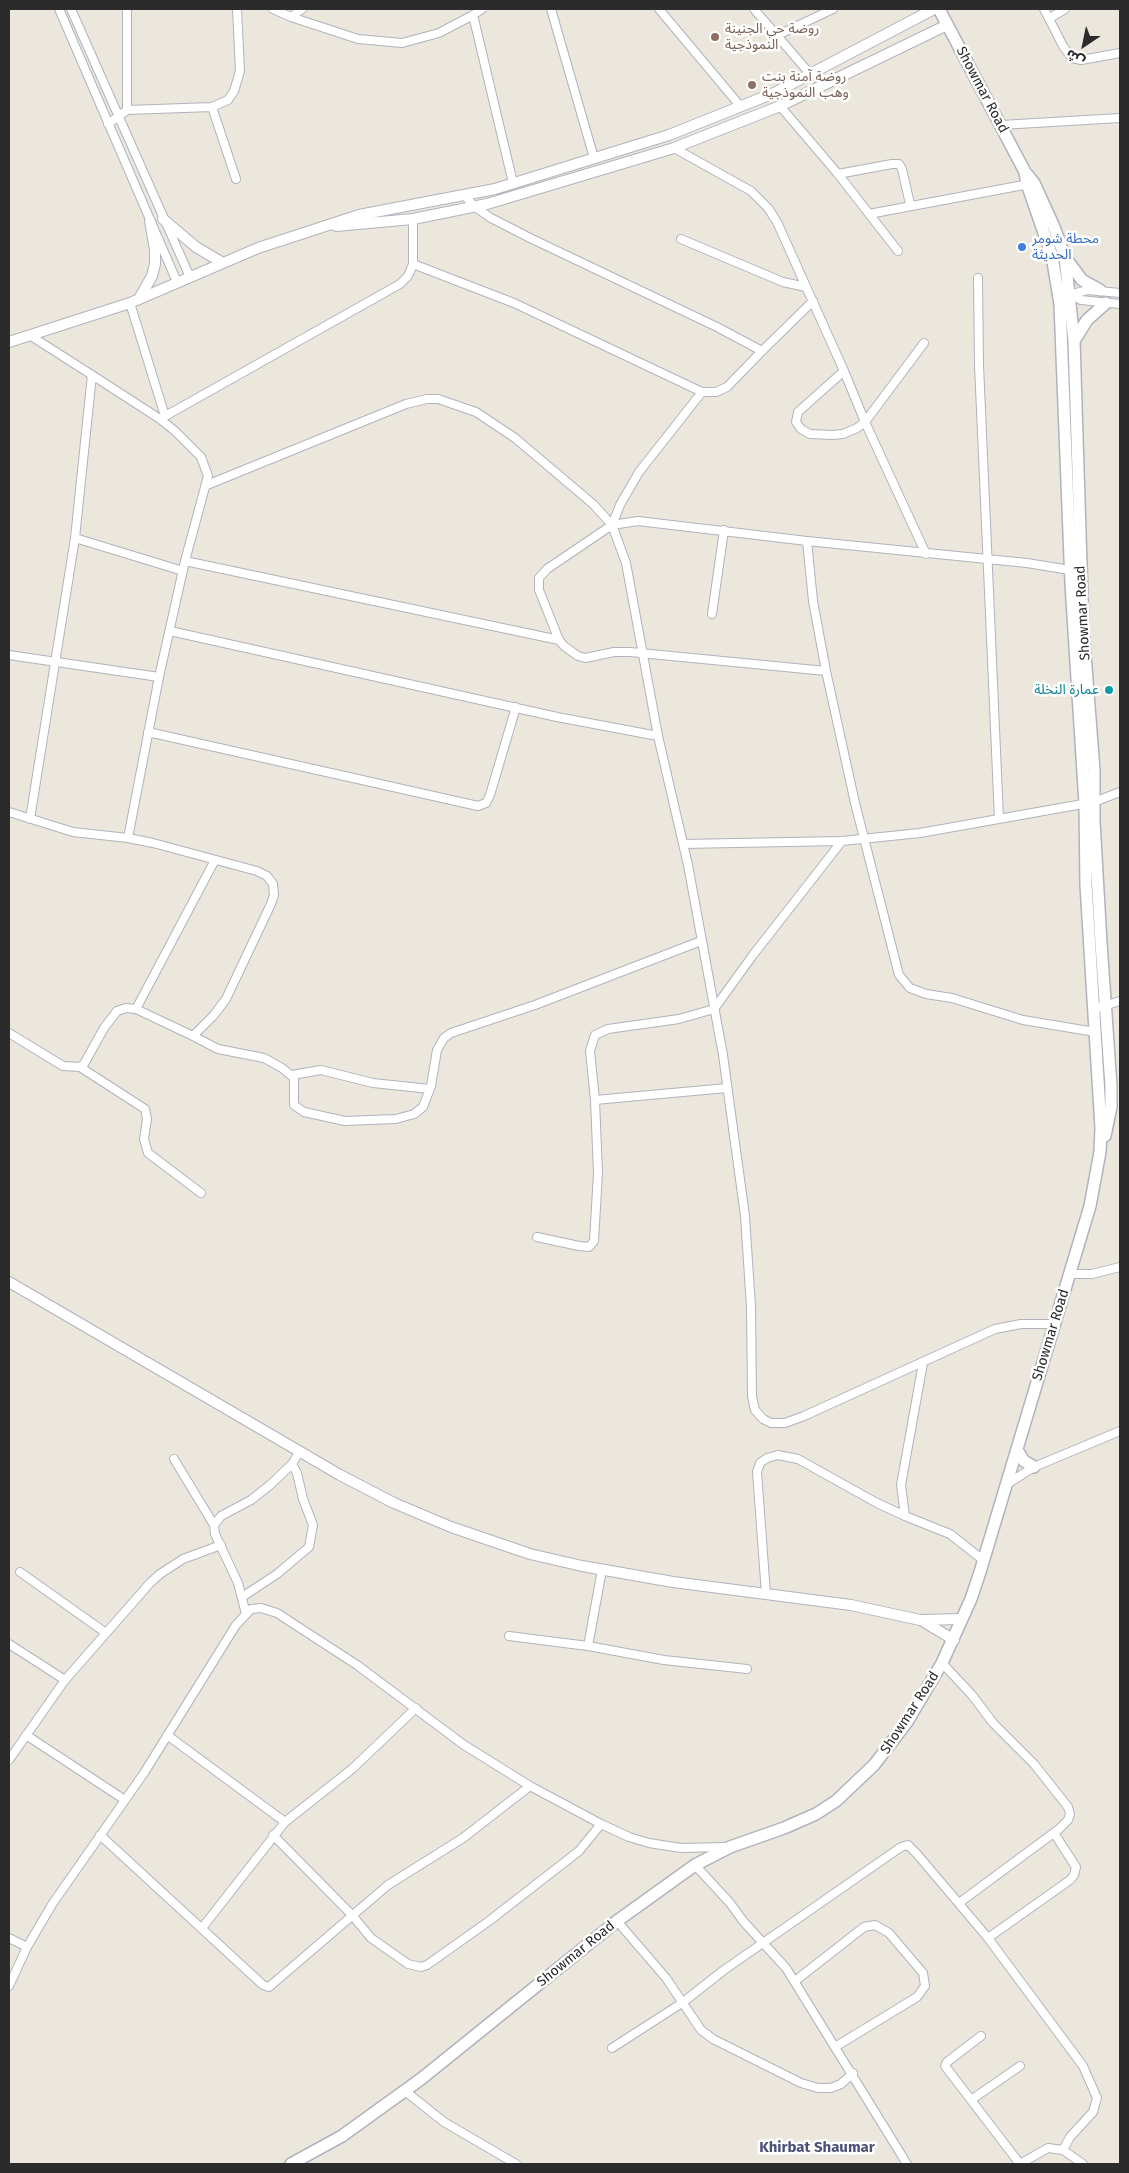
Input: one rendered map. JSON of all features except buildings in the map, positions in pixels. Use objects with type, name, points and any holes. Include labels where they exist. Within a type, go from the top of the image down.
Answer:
[{"type":"main road","name":"Showmar Road","points":[[939,9],[1054,228],[1065,257],[1074,341],[1080,560],[1094,770],[1089,803]]},
{"type":"main road","name":"Showmar Road","points":[[291,2164],[342,2136],[405,2091],[617,1921],[695,1865],[730,1847],[784,1828],[816,1814],[836,1801],[874,1765],[893,1742],[942,1662],[954,1640],[962,1619],[1007,1484],[1090,1206],[1111,1107],[1100,1008],[1089,803],[1070,570],[1060,304],[1049,245],[1030,183]]},
{"type":"main road","points":[[1065,257],[1082,280],[1100,290]]},
{"type":"main road","points":[[1074,341],[1092,315],[1106,303]]},
{"type":"main road","name":"Showmar Road","points":[[1100,1008],[1095,1032],[1101,1128],[1100,1152]]},
{"type":"main road","points":[[1017,1450],[1024,1461],[1034,1467]]},
{"type":"street","points":[[59,9],[177,282]]},
{"type":"street","points":[[71,9],[190,277]]},
{"type":"street","points":[[127,9],[127,110]]},
{"type":"street","points":[[108,124],[127,110],[212,108],[222,104],[230,97],[240,71],[237,9]]},
{"type":"street","points":[[273,9],[291,18],[358,39],[402,43],[439,33],[482,9]]},
{"type":"street","points":[[291,18],[302,9]]},
{"type":"street","points":[[551,9],[594,158]]},
{"type":"street","points":[[659,9],[741,107]]},
{"type":"street","points":[[754,9],[811,75]]},
{"type":"street","points":[[778,35],[833,9]]},
{"type":"street","points":[[9,342],[134,301],[258,248],[359,215],[464,196],[669,135],[741,107],[811,75],[934,9]]},
{"type":"street","points":[[1044,9],[1062,46],[1072,58],[1081,60],[1120,53]]},
{"type":"street","points":[[1050,18],[1065,9]]},
{"type":"street","points":[[473,15],[512,183]]},
{"type":"street","points":[[325,226],[360,226],[413,220],[475,206],[597,173],[674,148],[780,106],[947,25]]},
{"type":"street","points":[[780,106],[838,174],[898,251]]},
{"type":"street","points":[[212,108],[236,179]]},
{"type":"street","points":[[1001,125],[1120,118]]},
{"type":"street","points":[[674,148],[751,191],[763,202],[777,222],[865,422],[926,554]]},
{"type":"street","points":[[838,174],[899,164],[902,169],[910,204]]},
{"type":"street","points":[[870,214],[910,204],[1030,183]]},
{"type":"street","points":[[464,196],[475,206],[530,238],[717,327],[762,351]]},
{"type":"street","points":[[163,219],[196,247],[223,263]]},
{"type":"street","points":[[163,418],[373,301],[400,284],[408,276],[413,264],[413,220]]},
{"type":"street","points":[[150,221],[155,250],[152,276],[134,301],[163,418]]},
{"type":"street","points":[[681,239],[783,282],[806,287]]},
{"type":"street","points":[[413,264],[514,303],[702,392],[716,392],[726,386],[813,301]]},
{"type":"street","points":[[978,278],[979,365],[1000,818]]},
{"type":"street","points":[[1057,283],[1070,295],[1081,300],[1120,304]]},
{"type":"street","points":[[1060,304],[1070,295],[1081,291],[1100,290],[1120,293]]},
{"type":"street","points":[[31,336],[163,418],[201,457],[206,467],[207,485],[185,561],[159,677],[128,838]]},
{"type":"street","points":[[844,371],[801,408],[796,416],[798,426],[810,434],[832,435],[851,431],[865,422],[924,343]]},
{"type":"street","points":[[30,819],[75,538],[92,375]]},
{"type":"street","points":[[612,525],[620,505],[643,466],[702,392]]},
{"type":"street","points":[[207,485],[406,404],[427,398],[438,398],[476,412],[515,438],[593,504],[612,525],[626,564],[658,736],[683,844],[701,942],[707,960],[723,1055],[745,1216],[751,1307],[752,1396],[755,1410],[763,1419],[771,1423],[785,1423],[923,1363],[995,1329],[1021,1324],[1054,1324]]},
{"type":"street","points":[[826,671],[614,652],[585,658],[571,651],[559,640],[539,590],[539,578],[546,569],[612,525],[629,522],[650,522],[724,530],[806,541],[989,559],[1070,570]]},
{"type":"street","points":[[712,614],[724,530]]},
{"type":"street","points":[[75,538],[183,571]]},
{"type":"street","points":[[806,541],[813,601],[826,671],[864,839],[899,975],[910,988],[1023,1020],[1095,1032]]},
{"type":"street","points":[[185,561],[559,640]]},
{"type":"street","points":[[170,631],[310,664],[658,736]]},
{"type":"street","points":[[9,654],[159,677]]},
{"type":"street","points":[[148,732],[478,806],[486,803],[490,795],[516,707]]},
{"type":"street","points":[[683,844],[842,841],[920,833],[1089,803],[1120,792]]},
{"type":"street","points":[[9,812],[73,832],[128,838],[153,843],[263,873],[273,884],[274,895],[226,999],[214,1015],[193,1036]]},
{"type":"street","points":[[537,1237],[589,1247],[594,1240],[598,1173],[595,1100],[590,1051],[593,1038],[598,1032],[608,1029],[696,1016],[714,1009],[753,955],[842,841]]},
{"type":"street","points":[[136,1009],[215,860]]},
{"type":"street","points":[[80,1067],[84,1064],[112,1016],[117,1011],[126,1008],[136,1009],[218,1049],[264,1058],[292,1075],[294,1081],[292,1099],[297,1109],[345,1121],[396,1119],[409,1116],[423,1107],[430,1089],[437,1050],[444,1038],[451,1033],[535,1005],[701,942]]},
{"type":"street","points":[[1100,1008],[1120,1001]]},
{"type":"street","points":[[9,1033],[63,1066],[80,1067],[145,1109],[147,1119],[144,1139],[148,1152],[201,1193]]},
{"type":"street","points":[[292,1075],[322,1070],[364,1081],[430,1089]]},
{"type":"street","points":[[595,1100],[727,1088]]},
{"type":"street","points":[[1069,1274],[1092,1274],[1120,1267]]},
{"type":"street","points":[[9,1282],[340,1475],[394,1503],[451,1527],[530,1554],[602,1570],[851,1605],[920,1620],[962,1619]]},
{"type":"street","points":[[905,1516],[901,1485],[923,1363]]},
{"type":"street","points":[[1007,1484],[1034,1467],[1120,1431]]},
{"type":"street","points":[[214,1525],[228,1511],[251,1500],[292,1464],[300,1452]]},
{"type":"street","points":[[766,1594],[757,1472],[760,1463],[767,1458],[778,1455],[798,1459],[877,1503],[950,1534],[983,1560]]},
{"type":"street","points":[[174,1460],[214,1525],[215,1534],[242,1597],[246,1614]]},
{"type":"street","points":[[242,1597],[277,1574],[309,1547],[313,1525],[303,1499],[297,1473],[292,1464]]},
{"type":"street","points":[[9,1760],[65,1680],[160,1574],[183,1560],[221,1545]]},
{"type":"street","points":[[588,1646],[602,1570]]},
{"type":"street","points":[[20,1572],[106,1633]]},
{"type":"street","points":[[9,1986],[27,1947],[53,1903],[144,1773],[236,1625],[251,1609],[261,1608],[277,1613],[357,1665],[464,1745],[530,1786],[629,1838],[682,1848],[730,1847]]},
{"type":"street","points":[[920,1620],[954,1640]]},
{"type":"street","points":[[509,1636],[588,1646],[664,1660],[747,1668]]},
{"type":"street","points":[[9,1644],[65,1680]]},
{"type":"street","points":[[942,1662],[994,1723],[1034,1764],[1068,1807],[1070,1814],[1068,1820],[1054,1833],[959,1903]]},
{"type":"street","points":[[202,1928],[285,1822],[352,1769],[416,1708]]},
{"type":"street","points":[[26,1735],[125,1800]]},
{"type":"street","points":[[167,1735],[285,1822]]},
{"type":"street","points":[[100,1836],[262,1985],[269,1987],[388,1885],[463,1838],[530,1786]]},
{"type":"street","points":[[273,1835],[352,1915],[371,1938],[408,1964],[416,1967],[427,1965],[489,1921],[578,1851],[601,1824]]},
{"type":"street","points":[[988,1938],[1070,1880],[1074,1875],[1076,1867],[1054,1833]]},
{"type":"street","points":[[612,2048],[682,2003],[724,1970],[901,1847],[908,1845],[988,1938],[1083,2066],[1096,2098],[1093,2112],[1070,2137],[1063,2150]]},
{"type":"street","points":[[695,1865],[730,1903],[742,1921],[786,1968],[853,2073],[907,2164]]},
{"type":"street","points":[[617,1921],[666,1978],[701,2030],[713,2039],[801,2083],[818,2088],[830,2088],[841,2084],[853,2073]]},
{"type":"street","points":[[795,1981],[864,1927],[875,1925],[890,1933],[923,1973],[925,1986],[917,1997],[835,2047]]},
{"type":"street","points":[[9,1938],[27,1947]]},
{"type":"street","points":[[981,2036],[946,2062],[945,2066],[1020,2164],[1048,2148],[1063,2150],[1083,2164]]},
{"type":"street","points":[[971,2100],[1020,2066]]},
{"type":"street","points":[[405,2091],[444,2122],[516,2164]]},
{"type":"place","name":"روضة حي الجنينة النموذجية","points":[[715,37]]},
{"type":"place","name":"روضة آمنة بنت وهب النموذجية","points":[[752,85]]},
{"type":"place","name":"محطة شومر الحديثة","points":[[1022,247]]},
{"type":"place","name":"عمارة النخلة","points":[[1109,690]]},
{"type":"district","name":"Khirbat Shaumar","points":[[817,2148]]}]
